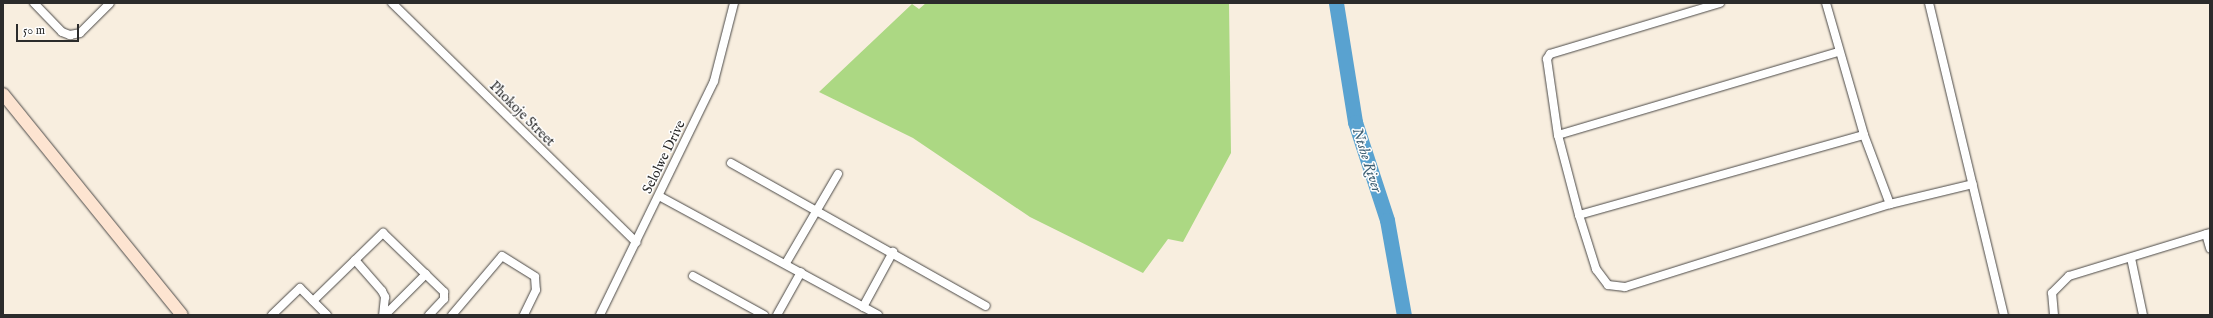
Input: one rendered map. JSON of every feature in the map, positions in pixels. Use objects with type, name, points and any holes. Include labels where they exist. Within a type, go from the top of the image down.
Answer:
[{"type":"street","points":[[34,3],[62,32],[70,35],[80,32],[110,3]]},
{"type":"street","name":"Phokoje Street","points":[[392,3],[636,242]]},
{"type":"street","name":"Selolwe Drive","points":[[600,315],[714,81],[734,3]]},
{"type":"street","points":[[1720,3],[1550,54],[1545,65],[1558,135],[1579,215],[1600,278],[1608,285],[1624,287],[1890,204],[1973,184]]},
{"type":"street","points":[[1826,3],[1864,135],[1890,204]]},
{"type":"street","points":[[1929,3],[1973,184],[2001,314]]},
{"type":"street","points":[[1558,135],[1840,52]]},
{"type":"street","points":[[3,94],[182,315]]},
{"type":"street","points":[[1579,215],[1864,135]]},
{"type":"street","points":[[731,163],[815,212],[893,252],[986,306]]},
{"type":"street","points":[[786,263],[838,174]]},
{"type":"street","points":[[659,196],[786,263],[878,315]]},
{"type":"street","points":[[313,300],[383,233],[426,274],[445,296],[429,315]]},
{"type":"street","points":[[2054,315],[2052,293],[2061,281],[2208,233],[2210,248]]},
{"type":"street","points":[[863,306],[893,252]]},
{"type":"street","points":[[452,315],[502,256],[535,277],[536,290],[524,315]]},
{"type":"street","points":[[2131,258],[2143,315]]},
{"type":"street","points":[[355,260],[382,290],[385,296],[384,315]]},
{"type":"street","points":[[777,315],[801,272]]},
{"type":"street","points":[[384,315],[426,274]]},
{"type":"street","points":[[693,276],[764,315]]},
{"type":"street","points":[[272,315],[300,288],[327,315]]},
{"type":"green space","points":[[926,3],[1229,3],[1231,153],[1183,242],[1168,239],[1143,273],[1030,217],[913,138],[819,92],[912,4],[919,9]]},
{"type":"waterway","name":"Ntshe River","points":[[1336,3],[1355,122],[1387,220],[1404,315]]}]
